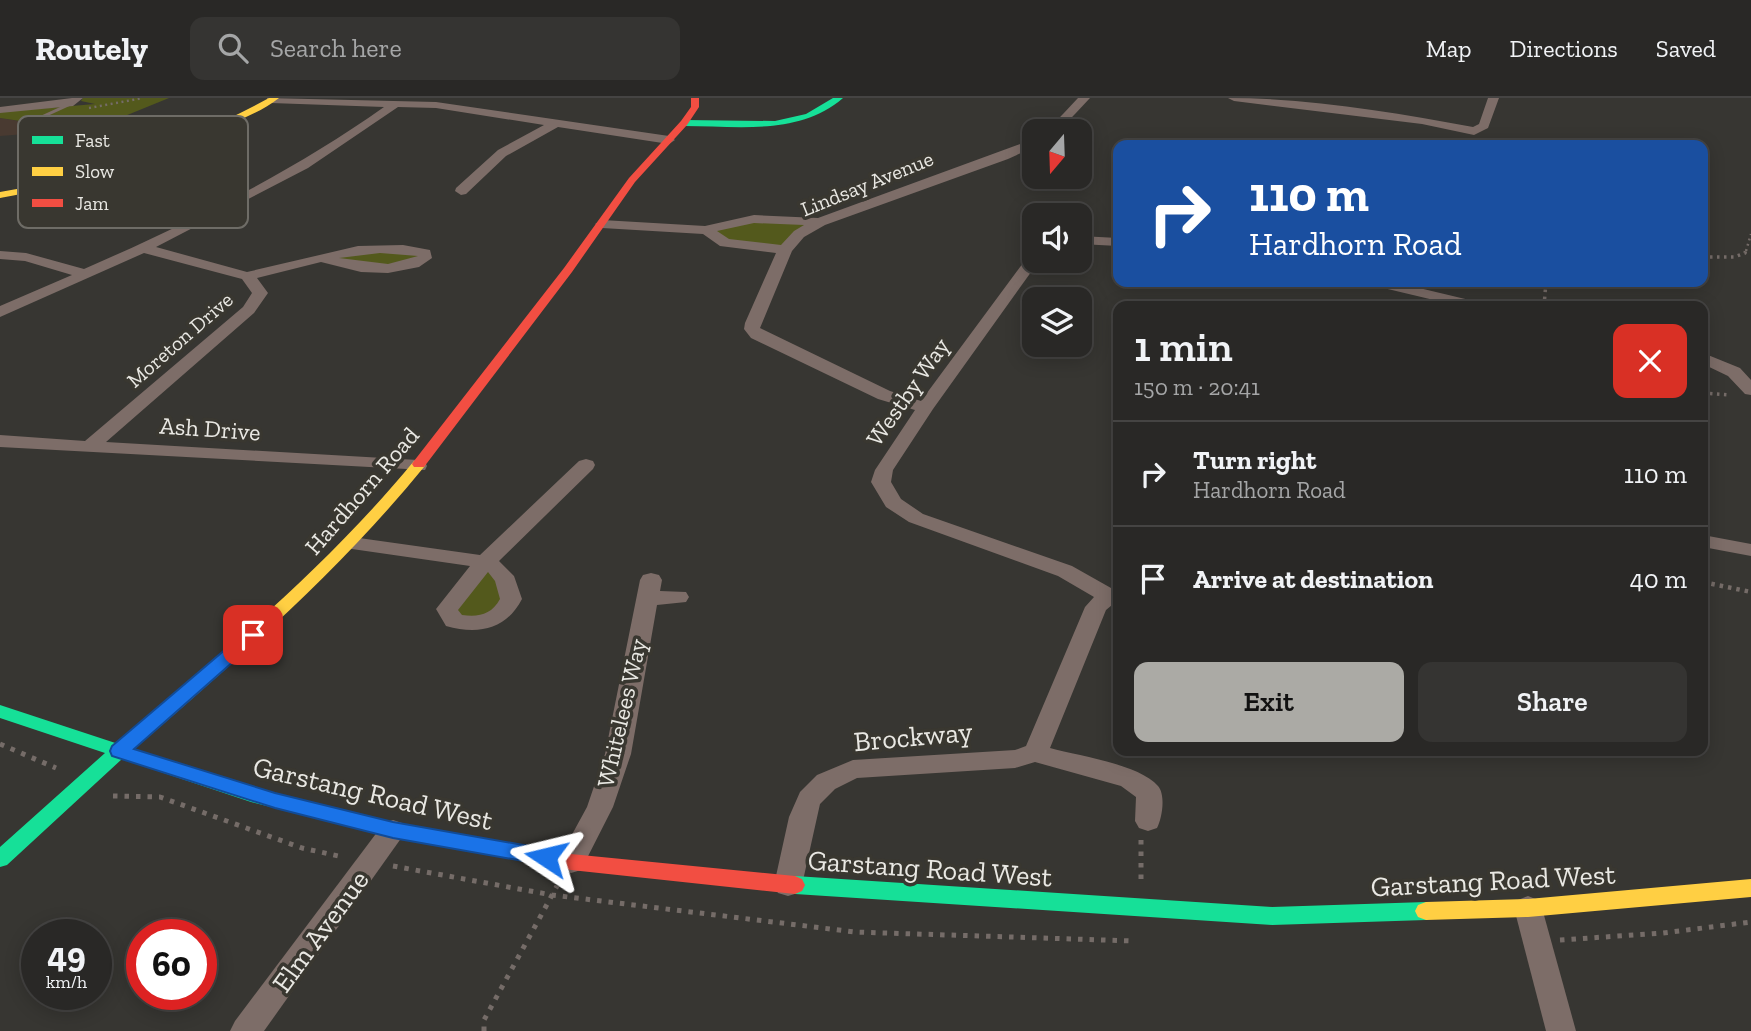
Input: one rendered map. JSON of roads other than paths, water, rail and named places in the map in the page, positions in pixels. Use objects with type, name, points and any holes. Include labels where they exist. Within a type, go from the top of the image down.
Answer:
[{"type":"street","name":"Hardhorn Road","points":[[0,859],[119,751],[291,602],[352,543],[418,466],[602,224],[632,180],[684,123],[695,107],[695,98]]},
{"type":"street","points":[[684,123],[775,124],[810,116],[839,98]]},
{"type":"street","points":[[1064,119],[1084,98]]},
{"type":"street","points":[[1234,98],[1444,124],[1474,131],[1485,126],[1494,98]]},
{"type":"street","points":[[1361,113],[1365,98]]},
{"type":"street","points":[[237,116],[273,99],[397,103],[455,107],[669,140]]},
{"type":"street","points":[[0,110],[77,103]]},
{"type":"street","points":[[248,193],[308,162],[397,103]]},
{"type":"street","points":[[461,191],[502,153],[556,123]]},
{"type":"street","points":[[1474,131],[1477,134],[1474,140]]},
{"type":"street","name":"Lindsay Avenue","points":[[925,408],[884,395],[757,335],[752,329],[785,250],[799,234],[820,222],[1022,147]]},
{"type":"street","points":[[0,195],[18,192]]},
{"type":"street","points":[[602,224],[706,230],[727,223],[754,219],[820,222]]},
{"type":"street","points":[[0,312],[181,228]]},
{"type":"street","points":[[706,230],[724,243],[785,250]]},
{"type":"street","points":[[1092,241],[1113,242]]},
{"type":"street","name":"Moreton Drive","points":[[90,446],[249,310],[260,293],[247,276],[142,248]]},
{"type":"street","points":[[247,276],[324,258],[372,248],[400,248],[425,253],[425,258],[416,264],[399,268],[343,265],[324,258]]},
{"type":"street","points":[[0,255],[39,260],[86,274]]},
{"type":"street","name":"Westby Way","points":[[1023,273],[925,408],[884,470],[881,482],[893,503],[916,518],[1065,571],[1113,594]]},
{"type":"street","points":[[1413,287],[1443,301]]},
{"type":"street","points":[[1708,360],[1734,372],[1751,390]]},
{"type":"street","name":"Ash Drive","points":[[0,441],[418,466]]},
{"type":"street","points":[[352,543],[485,562],[586,465]]},
{"type":"street","points":[[1708,542],[1751,550]]},
{"type":"street","name":"Whitelees Way","points":[[571,862],[600,807],[618,754],[649,589],[678,597]]},
{"type":"street","points":[[1035,752],[1045,736],[1096,607],[1113,594]]},
{"type":"street","name":"Garstang Road West","points":[[0,711],[251,795],[393,830],[571,862],[788,885],[1272,916],[1528,908],[1751,888]]},
{"type":"street","name":"Brockway","points":[[788,885],[802,817],[809,799],[826,782],[853,769],[1015,759],[1035,752],[1129,779],[1149,793],[1148,821]]},
{"type":"street","name":"Elm Avenue","points":[[246,1031],[393,830]]},
{"type":"street","points":[[1528,908],[1561,1031]]},
{"type":"lane","points":[[44,116],[77,103]]}]
